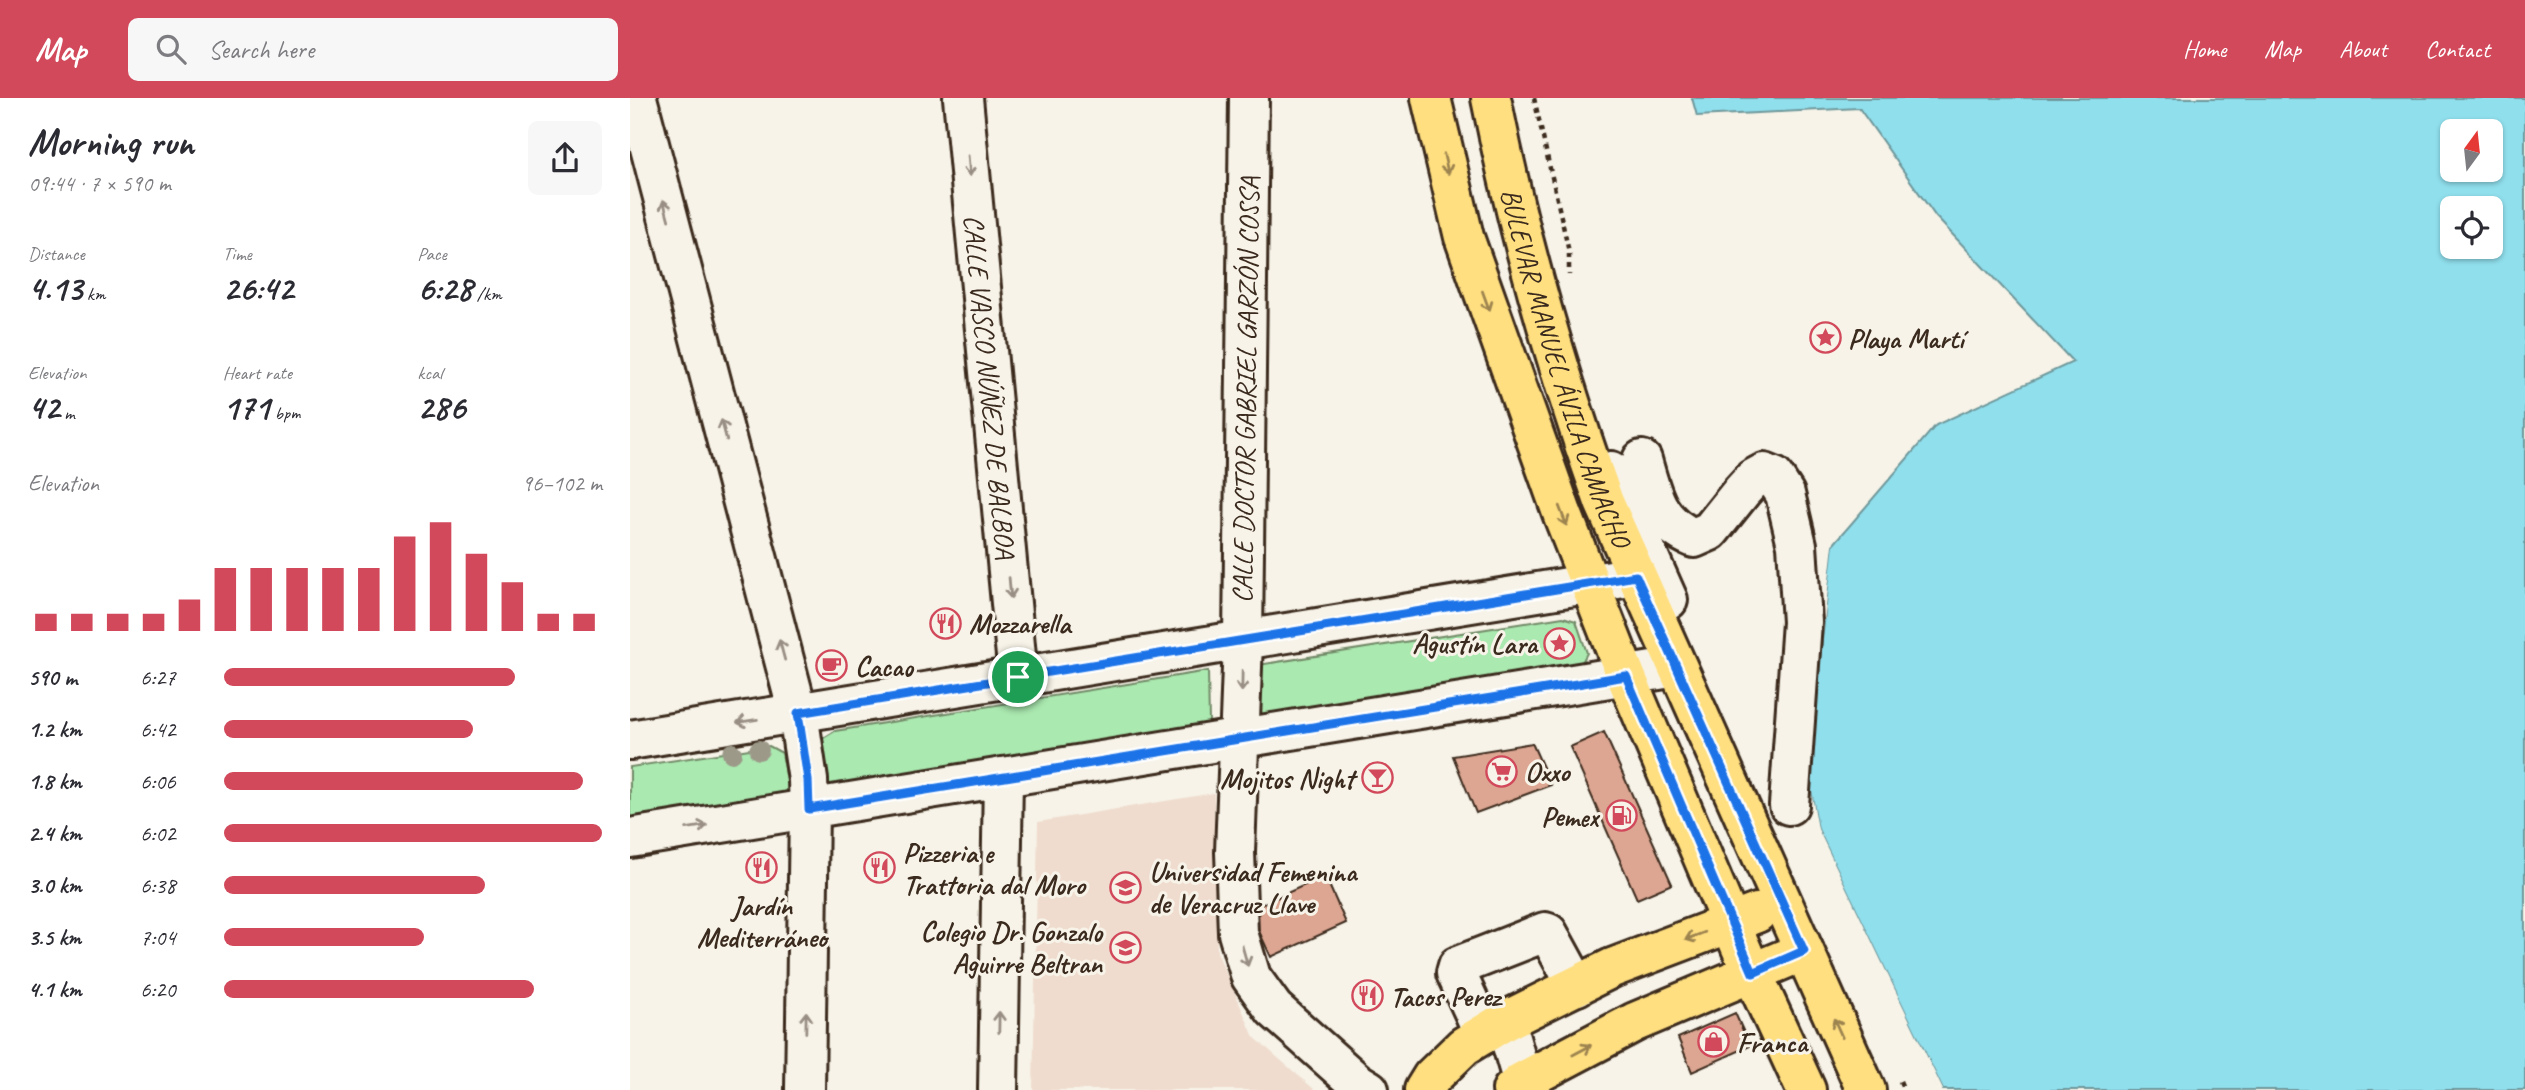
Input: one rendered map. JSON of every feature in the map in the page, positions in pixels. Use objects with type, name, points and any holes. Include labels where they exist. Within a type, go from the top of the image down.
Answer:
[{"type":"main road","name":"BULEVAR MANUEL ÁVILA CAMACHO","points":[[1431,98],[1464,237],[1562,513],[1626,676],[1806,1090]]},
{"type":"main road","name":"BULEVAR MANUEL ÁVILA CAMACHO","points":[[1491,98],[1517,214],[1570,406],[1604,502],[1866,1090]]},
{"type":"main road","points":[[1424,1090],[1464,1046],[1495,1027],[1612,968],[1782,904]]},
{"type":"main road","points":[[1519,1087],[1635,1022],[1804,951]]},
{"type":"street","points":[[637,98],[798,713],[808,780],[809,809],[806,1090]]},
{"type":"street","name":"CALLE VASCO NÚÑEZ DE BALBOA","points":[[963,98],[1018,677]]},
{"type":"street","name":"CALLE DOCTOR GABRIEL GARZÓN COSSA","points":[[1249,98],[1243,640],[1235,852],[1238,933],[1251,977],[1274,1009],[1356,1082],[1369,1090]]},
{"type":"street","points":[[1627,465],[1653,498],[1667,523],[1680,533],[1694,538],[1710,531],[1742,491],[1764,473],[1774,477],[1785,494],[1797,545],[1802,622],[1775,811],[1627,465]]},
{"type":"street","points":[[630,740],[1636,576]]},
{"type":"street","points":[[630,838],[1677,667]]},
{"type":"street","points":[[998,1090],[1003,777]]},
{"type":"street","points":[[1519,1087],[1495,1027],[1456,973],[1458,966],[1545,932],[1577,986]]},
{"type":"shaded area","name":"Universidad Femenina de Veracruz Llave","points":[[1214,793],[1217,952],[1254,1037],[1315,1090],[1033,1090],[1038,822]]},
{"type":"green space","points":[[1563,617],[1576,621],[1587,653],[1578,670],[1260,719],[1258,665]]},
{"type":"green space","points":[[1208,671],[1209,723],[841,791],[822,785],[817,742],[835,731]]},
{"type":"green space","points":[[769,746],[782,753],[789,790],[778,800],[630,826],[630,767]]},
{"type":"water","points":[[1692,98],[2525,98],[2525,1090],[1943,1090],[1818,829],[1810,785],[1816,692],[1833,545],[1936,425],[2073,362],[1936,217],[1859,108],[1697,116]]},
{"type":"pier","points":[[1830,545],[1833,545],[1816,692],[1810,785],[1818,829],[1943,1090],[1939,1090],[1815,829],[1807,784],[1813,691]]},
{"type":"building","name":"Pemex","points":[[1604,732],[1672,884],[1637,899],[1570,747]]},
{"type":"building","name":"Oxxo","points":[[1532,743],[1551,785],[1476,813],[1453,756]]},
{"type":"building","points":[[1325,876],[1346,923],[1271,957],[1249,910]]},
{"type":"building","name":"Franca","points":[[1735,1013],[1750,1046],[1692,1072],[1678,1038]]},
{"type":"place","name":"Playa Martí","points":[[1825,338]]},
{"type":"place","name":"Mozzarella","points":[[946,623]]},
{"type":"place","name":"Agustín Lara","points":[[1560,643]]},
{"type":"place","name":"Cacao","points":[[832,666]]},
{"type":"place","name":"Oxxo","points":[[1502,771]]},
{"type":"place","name":"Mojitos Night","points":[[1377,778]]},
{"type":"place","name":"Pemex","points":[[1621,816]]},
{"type":"place","name":"Jardín Mediterráneo","points":[[762,868]]},
{"type":"place","name":"Pizzeria e Trattoria dal Moro","points":[[880,868]]},
{"type":"place","name":"Universidad Femenina de Veracruz Llave","points":[[1126,887]]},
{"type":"place","name":"Colegio Dr. Gonzalo Aguirre Beltran","points":[[1125,947]]},
{"type":"place","name":"Tacos Perez","points":[[1367,996]]},
{"type":"place","name":"Franca","points":[[1714,1042]]},
{"type":"route","points":[[1636,576],[1804,951],[1753,973],[1626,676],[809,809],[808,780],[798,713],[1018,677],[1636,576]]}]
